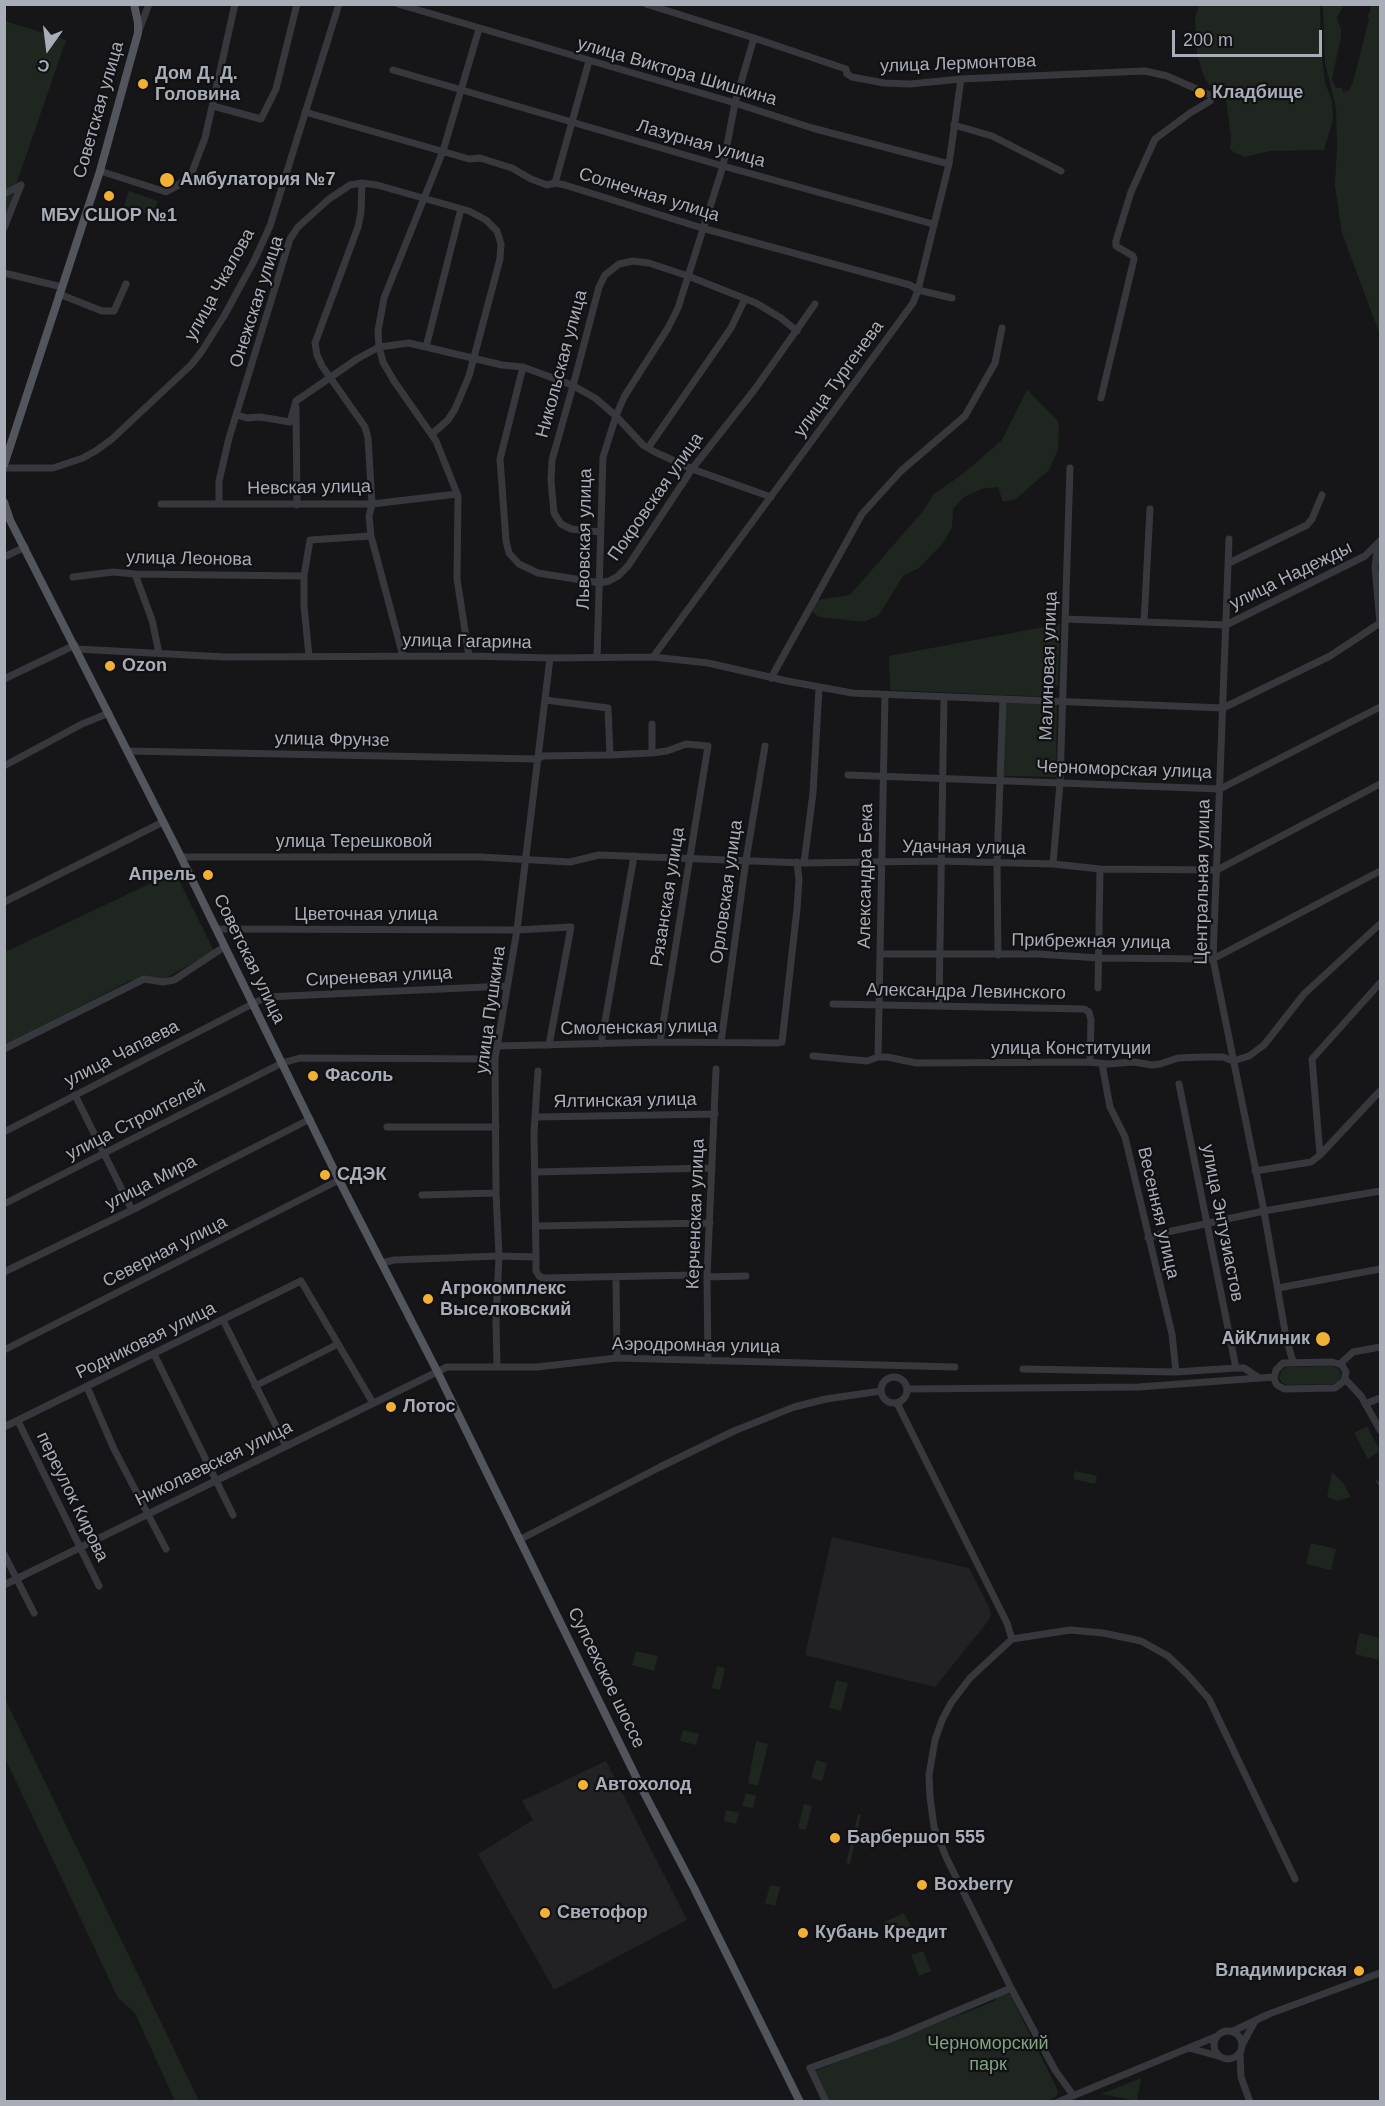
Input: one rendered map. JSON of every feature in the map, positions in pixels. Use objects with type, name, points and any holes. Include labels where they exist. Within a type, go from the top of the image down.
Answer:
[{"type":"main road","points":[[134,4],[138,33]]},
{"type":"main road","name":"Советская улица","points":[[4,467],[8,439],[100,171],[138,33]]},
{"type":"main road","name":"Советская улица","points":[[4,502],[10,520],[76,647],[465,1430]]},
{"type":"main road","name":"Супсехское шоссе","points":[[465,1430],[800,2102]]},
{"type":"street","name":"Советская улица","points":[[138,33],[149,4]]},
{"type":"street","points":[[100,171],[166,192],[192,172],[205,138],[236,4]]},
{"type":"street","points":[[213,106],[261,119],[276,89],[297,4]]},
{"type":"street","name":"улица Чкалова","points":[[4,467],[53,468],[83,458],[112,439],[191,365],[224,316],[270,226],[339,4]]},
{"type":"street","name":"улица Виктора Шишкина","points":[[399,4],[735,103],[812,128],[949,164]]},
{"type":"street","name":"улица Лермонтова","points":[[646,4],[846,69],[852,77],[860,79],[910,84],[1145,71],[1167,76],[1209,98],[1155,139],[1131,192],[1116,246],[1133,256],[1134,259],[1101,398]]},
{"type":"street","points":[[469,656],[458,579],[457,494],[432,434],[383,362],[378,331],[384,298],[443,151],[479,29]]},
{"type":"street","name":"Львовская улица","points":[[597,658],[601,466],[616,416],[634,380],[668,328],[678,308],[723,166],[735,103],[754,38]]},
{"type":"street","points":[[555,183],[589,61]]},
{"type":"street","name":"Лазурная улица","points":[[393,70],[723,166],[933,224]]},
{"type":"street","name":"улица Тургенева","points":[[653,657],[907,312],[918,290],[949,164],[961,80]]},
{"type":"street","name":"Солнечная улица","points":[[305,112],[469,159],[480,158],[512,168],[547,185],[555,183],[702,228],[952,298]]},
{"type":"street","points":[[954,125],[992,136],[1061,171]]},
{"type":"street","points":[[403,656],[371,536],[369,516],[372,504],[368,438],[365,427],[317,355],[315,343],[358,227],[362,183],[424,198],[486,219],[497,231],[501,244],[500,259],[474,358],[455,409],[448,420],[432,434]]},
{"type":"street","name":"Онежская улица","points":[[219,504],[219,481],[229,438],[290,239],[298,227],[329,199],[350,185],[362,183]]},
{"type":"street","points":[[4,194],[21,185],[4,228]]},
{"type":"street","points":[[426,347],[461,209]]},
{"type":"street","name":"Никольская улица","points":[[600,532],[571,529],[561,524],[554,513],[551,481],[552,460],[597,293],[605,275],[619,264],[633,261],[649,263],[745,299],[781,318],[797,331]]},
{"type":"street","points":[[4,273],[61,290],[102,311],[114,311],[126,284]]},
{"type":"street","points":[[648,448],[731,328],[745,299]]},
{"type":"street","name":"Покровская улица","points":[[523,367],[500,459],[506,541],[509,553],[519,564],[538,573],[600,583],[618,576],[628,566],[692,469],[755,389],[815,304]]},
{"type":"street","points":[[771,678],[862,514],[901,471],[965,416],[995,363],[1002,328]]},
{"type":"street","points":[[237,415],[290,422],[296,401],[331,377],[379,347],[409,343],[523,367],[573,386],[595,398],[616,416],[632,436],[648,448],[692,469],[771,497]]},
{"type":"street","points":[[296,401],[297,505]]},
{"type":"street","name":"Малиновая улица","points":[[1053,864],[1060,783],[1070,468]]},
{"type":"street","name":"Невская улица","points":[[161,504],[372,504],[457,494]]},
{"type":"street","points":[[1229,563],[1307,525],[1322,495]]},
{"type":"street","points":[[1144,622],[1150,509]]},
{"type":"street","points":[[309,656],[304,606],[304,576],[310,540],[371,536]]},
{"type":"street","name":"Центральная улица","points":[[1229,539],[1213,959],[1264,1211],[1286,1337],[1293,1362]]},
{"type":"street","points":[[1223,708],[1330,656],[1380,623],[1375,567],[1379,542]]},
{"type":"street","name":"улица Надежды","points":[[1065,619],[1226,625],[1365,556],[1379,542]]},
{"type":"street","points":[[4,557],[25,547]]},
{"type":"street","name":"улица Леонова","points":[[73,577],[112,572],[304,576]]},
{"type":"street","points":[[135,574],[152,620],[159,653]]},
{"type":"street","name":"улица Гагарина","points":[[4,679],[76,647],[225,657],[653,657],[708,663],[771,678],[852,693],[1223,708]]},
{"type":"street","name":"улица Пушкина","points":[[497,1367],[496,1321],[500,1256],[496,1193],[495,1059],[517,930],[550,658]]},
{"type":"street","points":[[800,862],[813,793],[819,688]]},
{"type":"street","name":"Александра Бека","points":[[878,1057],[885,695]]},
{"type":"street","points":[[939,1005],[944,698]]},
{"type":"street","points":[[998,956],[997,863],[1003,699]]},
{"type":"street","points":[[545,700],[608,708],[610,755]]},
{"type":"street","name":"Черноморская улица","points":[[848,775],[1220,789],[1380,707]]},
{"type":"street","points":[[4,766],[82,724],[109,713]]},
{"type":"street","points":[[652,724],[652,753]]},
{"type":"street","name":"улица Фрунзе","points":[[127,751],[537,759],[543,756],[652,753],[667,751],[686,744],[708,746],[706,757]]},
{"type":"street","name":"Орловская улица","points":[[721,1042],[746,860],[765,746]]},
{"type":"street","name":"Рязанская улица","points":[[660,1042],[706,757]]},
{"type":"street","name":"Удачная улица","points":[[526,859],[570,862],[599,855],[800,862],[940,861],[1053,864],[1100,869],[1217,870],[1380,784]]},
{"type":"street","points":[[4,902],[163,822]]},
{"type":"street","points":[[601,1044],[634,856]]},
{"type":"street","name":"улица Терешковой","points":[[181,858],[469,857],[526,859]]},
{"type":"street","name":"Смоленская улица","points":[[497,1046],[782,1042],[800,862]]},
{"type":"street","points":[[1098,988],[1100,869]]},
{"type":"street","name":"Прибрежная улица","points":[[880,954],[940,956],[1038,954],[1099,958],[1213,959],[1380,871]]},
{"type":"street","name":"улица Конституции","points":[[813,1056],[858,1061],[878,1057],[916,1063],[1090,1062],[1101,1064],[1134,1062],[1152,1065],[1178,1058],[1223,1057],[1233,1060],[1249,1056],[1264,1045],[1304,994],[1380,924]]},
{"type":"street","name":"Цветочная улица","points":[[216,929],[517,930],[572,927],[549,1045]]},
{"type":"street","points":[[4,1049],[144,979],[163,982],[174,980],[224,947]]},
{"type":"street","points":[[1320,1155],[1312,1059],[1380,983]]},
{"type":"street","name":"Сиреневая улица","points":[[253,1004],[266,997],[507,986]]},
{"type":"street","name":"улица Чапаева","points":[[4,1132],[253,1004]]},
{"type":"street","name":"Александра Левинского","points":[[833,1004],[1084,1009],[1089,1012],[1091,1020],[1090,1062]]},
{"type":"street","points":[[282,1064],[300,1058],[495,1059]]},
{"type":"street","name":"улица Строителей","points":[[4,1204],[282,1064]]},
{"type":"street","name":"Весенняя улица","points":[[1101,1064],[1110,1107],[1125,1137],[1172,1334],[1176,1372]]},
{"type":"street","name":"Керченская улица","points":[[708,1361],[707,1277],[716,1069]]},
{"type":"street","points":[[538,1071],[534,1133],[536,1271],[543,1278],[697,1275]]},
{"type":"street","name":"улица Энтузиастов","points":[[1179,1084],[1236,1368]]},
{"type":"street","points":[[1255,1171],[1311,1162],[1380,1091]]},
{"type":"street","points":[[75,1095],[132,1210]]},
{"type":"street","name":"Ялтинская улица","points":[[536,1117],[714,1114]]},
{"type":"street","name":"улица Мира","points":[[4,1272],[310,1119]]},
{"type":"street","points":[[387,1127],[496,1127]]},
{"type":"street","points":[[535,1172],[712,1168]]},
{"type":"street","name":"Северная улица","points":[[4,1350],[339,1180]]},
{"type":"street","points":[[1148,1238],[1264,1211],[1380,1191]]},
{"type":"street","points":[[422,1195],[496,1193]]},
{"type":"street","points":[[536,1226],[710,1223]]},
{"type":"street","points":[[382,1263],[394,1260],[536,1257]]},
{"type":"street","points":[[1278,1288],[1380,1269]]},
{"type":"street","points":[[707,1277],[746,1276]]},
{"type":"street","points":[[616,1277],[617,1358]]},
{"type":"street","name":"Родниковая улица","points":[[4,1427],[301,1281],[338,1344]]},
{"type":"street","points":[[223,1320],[286,1446]]},
{"type":"street","points":[[255,1386],[338,1344],[373,1403]]},
{"type":"street","points":[[1340,1364],[1353,1352],[1380,1347]]},
{"type":"street","points":[[154,1354],[233,1515]]},
{"type":"street","name":"Аэродромная улица","points":[[437,1371],[447,1366],[537,1367],[617,1358],[955,1367]]},
{"type":"street","points":[[1332,1362],[1340,1364],[1346,1372],[1345,1379],[1340,1386],[1332,1389],[1279,1387],[1274,1377],[1281,1364],[1332,1362]]},
{"type":"street","points":[[1023,1369],[1176,1372],[1244,1368],[1259,1378]]},
{"type":"street","name":"Николаевская улица","points":[[4,1584],[437,1371]]},
{"type":"street","points":[[907,1389],[1139,1387],[1274,1377]]},
{"type":"street","points":[[890,1378],[900,1379],[907,1389],[905,1397],[897,1403],[887,1402],[880,1391],[882,1384],[890,1378]]},
{"type":"street","points":[[1345,1379],[1358,1391],[1380,1431]]},
{"type":"street","points":[[87,1387],[114,1449],[166,1549]]},
{"type":"street","points":[[519,1540],[660,1467],[744,1427],[794,1407],[826,1399],[880,1391]]},
{"type":"street","points":[[1365,1404],[1380,1398]]},
{"type":"street","points":[[897,1403],[1002,1614],[1012,1639]]},
{"type":"street","name":"переулок Кирова","points":[[18,1421],[99,1586]]},
{"type":"street","points":[[4,1554],[34,1613]]},
{"type":"street","points":[[1073,2096],[1055,2070],[1011,1988],[946,1857],[933,1818],[929,1775],[935,1740],[951,1703],[970,1678],[1012,1639],[1070,1630],[1103,1633],[1141,1641],[1168,1656],[1209,1699],[1295,1879]]},
{"type":"street","points":[[1058,2102],[1215,2037],[1223,2031],[1233,2031],[1283,2008],[1380,1973]]},
{"type":"street","points":[[826,2102],[810,2068],[893,2038],[1011,1988]]},
{"type":"street","points":[[1189,2048],[1228,2059],[1233,2058],[1241,2049],[1255,2021]]},
{"type":"street","points":[[1233,2031],[1239,2035],[1241,2077]]},
{"type":"street","points":[[1215,2037],[1213,2044],[1218,2056]]},
{"type":"street","points":[[1228,2059],[1241,2077],[1250,2102]]},
{"type":"shaded area","points":[[832,1537],[969,1568],[991,1614],[989,1620],[935,1687],[805,1655]]},
{"type":"shaded area","points":[[606,1761],[687,1920],[554,1990],[478,1854],[533,1820],[522,1801]]},
{"type":"green space","points":[[1199,5],[1320,5],[1321,51],[1325,82],[1332,102],[1333,120],[1324,150],[1270,151],[1245,157],[1230,149],[1231,136],[1226,100],[1219,100],[1204,77],[1197,53],[1195,19]]},
{"type":"green space","points":[[1323,5],[1344,5],[1337,18],[1341,37],[1332,79],[1336,88],[1342,88],[1343,92],[1349,90],[1353,82],[1371,5],[1380,5],[1380,335],[1342,233],[1335,186],[1336,108],[1325,63]]},
{"type":"green space","points":[[5,21],[66,40],[5,217]]},
{"type":"green space","points":[[129,191],[158,201],[153,216],[124,206]]},
{"type":"green space","points":[[1027,390],[1057,420],[1059,425],[1058,450],[1049,470],[1016,499],[1003,502],[998,487],[981,489],[964,497],[953,509],[952,528],[943,543],[919,568],[903,576],[879,615],[864,622],[819,617],[812,612],[816,600],[850,595],[923,511],[934,494],[964,473],[1002,440]]},
{"type":"green space","points":[[1060,624],[1058,685],[1048,697],[890,690],[889,656]]},
{"type":"green space","points":[[1004,701],[1057,701],[1056,777],[1004,776]]},
{"type":"green space","points":[[175,872],[214,951],[166,978],[129,981],[5,1046],[5,952]]},
{"type":"green space","points":[[1331,1366],[1339,1369],[1341,1374],[1340,1380],[1334,1384],[1287,1385],[1279,1378],[1282,1370],[1287,1367]]},
{"type":"green space","points":[[1367,1426],[1380,1451],[1368,1459],[1354,1433]]},
{"type":"green space","points":[[1075,1471],[1097,1476],[1095,1484],[1073,1479]]},
{"type":"green space","points":[[1332,1472],[1343,1483],[1351,1497],[1338,1501],[1327,1497]]},
{"type":"green space","points":[[1311,1543],[1336,1549],[1331,1570],[1306,1564]]},
{"type":"green space","points":[[1359,1633],[1380,1638],[1379,1660],[1355,1654]]},
{"type":"green space","points":[[636,1651],[658,1656],[654,1671],[632,1665]]},
{"type":"green space","points":[[717,1666],[725,1668],[720,1690],[712,1688]]},
{"type":"green space","points":[[836,1680],[848,1683],[841,1711],[829,1708]]},
{"type":"green space","points":[[4,1699],[199,2101],[175,2101],[135,2013],[118,1998],[5,1758]]},
{"type":"green space","points":[[683,1730],[699,1734],[696,1745],[680,1741]]},
{"type":"green space","points":[[756,1741],[768,1744],[758,1786],[748,1783]]},
{"type":"green space","points":[[816,1760],[827,1763],[822,1781],[811,1778]]},
{"type":"green space","points":[[746,1793],[756,1796],[753,1808],[742,1806]]},
{"type":"green space","points":[[804,1804],[812,1806],[806,1830],[798,1828]]},
{"type":"green space","points":[[726,1810],[739,1813],[736,1824],[724,1821]]},
{"type":"green space","points":[[858,1814],[861,1815],[850,1864],[846,1863]]},
{"type":"green space","points":[[770,1885],[780,1887],[775,1906],[765,1903]]},
{"type":"green space","points":[[904,1913],[913,1930],[903,1934],[900,1927],[889,1932],[884,1922]]},
{"type":"green space","points":[[923,1951],[931,1971],[919,1976],[911,1955]]},
{"type":"green space","name":"Черноморский парк","points":[[1004,1993],[1010,1994],[1058,2091],[1056,2097],[1044,2102],[828,2101],[812,2072],[995,2001],[997,1996]]},
{"type":"green space","points":[[1141,2078],[1137,2101],[1101,2094]]},
{"type":"waterway","points":[[1377,1481],[1380,1486]]},
{"type":"place","name":"Дом Д. Д. Головина","points":[[143,84]]},
{"type":"place","name":"Кладбище","points":[[1200,93]]},
{"type":"place","name":"Амбулатория №7","points":[[167,180]]},
{"type":"place","name":"МБУ СШОР №1","points":[[109,196]]},
{"type":"place","name":"Ozon","points":[[110,666]]},
{"type":"place","name":"Апрель","points":[[208,875]]},
{"type":"place","name":"Фасоль","points":[[313,1076]]},
{"type":"place","name":"СДЭК","points":[[325,1175]]},
{"type":"place","name":"Агрокомплекс Выселковский","points":[[428,1299]]},
{"type":"place","name":"АйКлиник","points":[[1323,1339]]},
{"type":"place","name":"Лотос","points":[[391,1407]]},
{"type":"place","name":"Автохолод","points":[[583,1785]]},
{"type":"place","name":"Барбершоп 555","points":[[835,1838]]},
{"type":"place","name":"Boxberry","points":[[922,1885]]},
{"type":"place","name":"Светофор","points":[[545,1913]]},
{"type":"place","name":"Кубань Кредит","points":[[803,1933]]},
{"type":"place","name":"Владимирская","points":[[1359,1971]]}]
